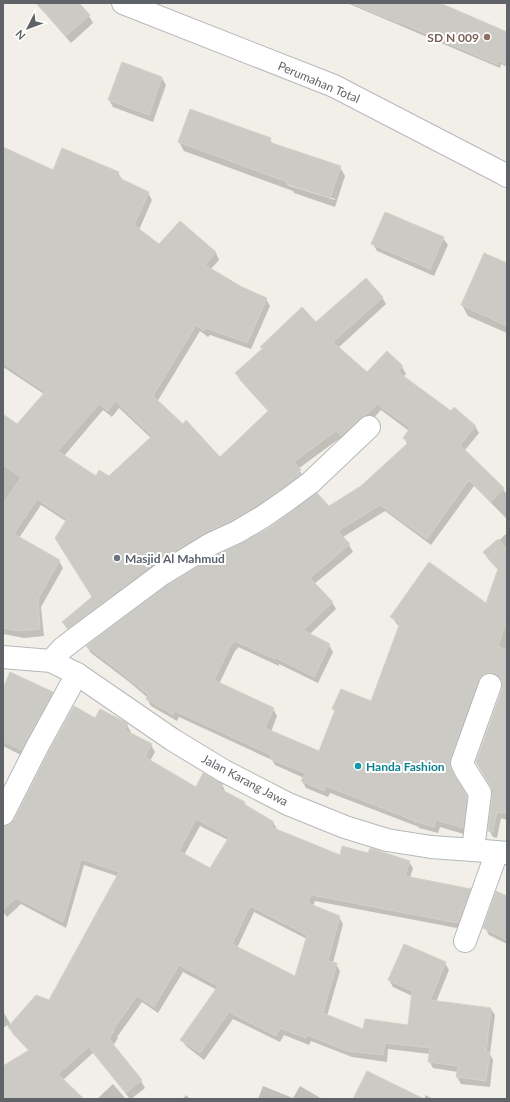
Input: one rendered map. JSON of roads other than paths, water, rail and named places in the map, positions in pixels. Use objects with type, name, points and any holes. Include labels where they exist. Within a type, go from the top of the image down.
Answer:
[{"type":"street","name":"Perumahan Total","points":[[123,3],[334,86],[507,176]]},
{"type":"street","points":[[51,661],[63,648],[162,574],[211,544],[237,532],[287,500],[310,483],[369,427]]},
{"type":"street","name":"Jalan Karang Jawa","points":[[3,657],[51,661],[76,674],[224,772],[288,804],[345,827],[387,840],[431,848],[502,853]]},
{"type":"street","points":[[3,814],[76,674]]},
{"type":"street","points":[[473,850],[480,793],[462,763],[490,685]]},
{"type":"street","points":[[465,940],[502,853]]},
{"type":"place","name":"SD N 009","points":[[487,37]]},
{"type":"place","name":"Masjid Al Mahmud","points":[[117,558]]},
{"type":"place","name":"Handa Fashion","points":[[358,766]]}]
